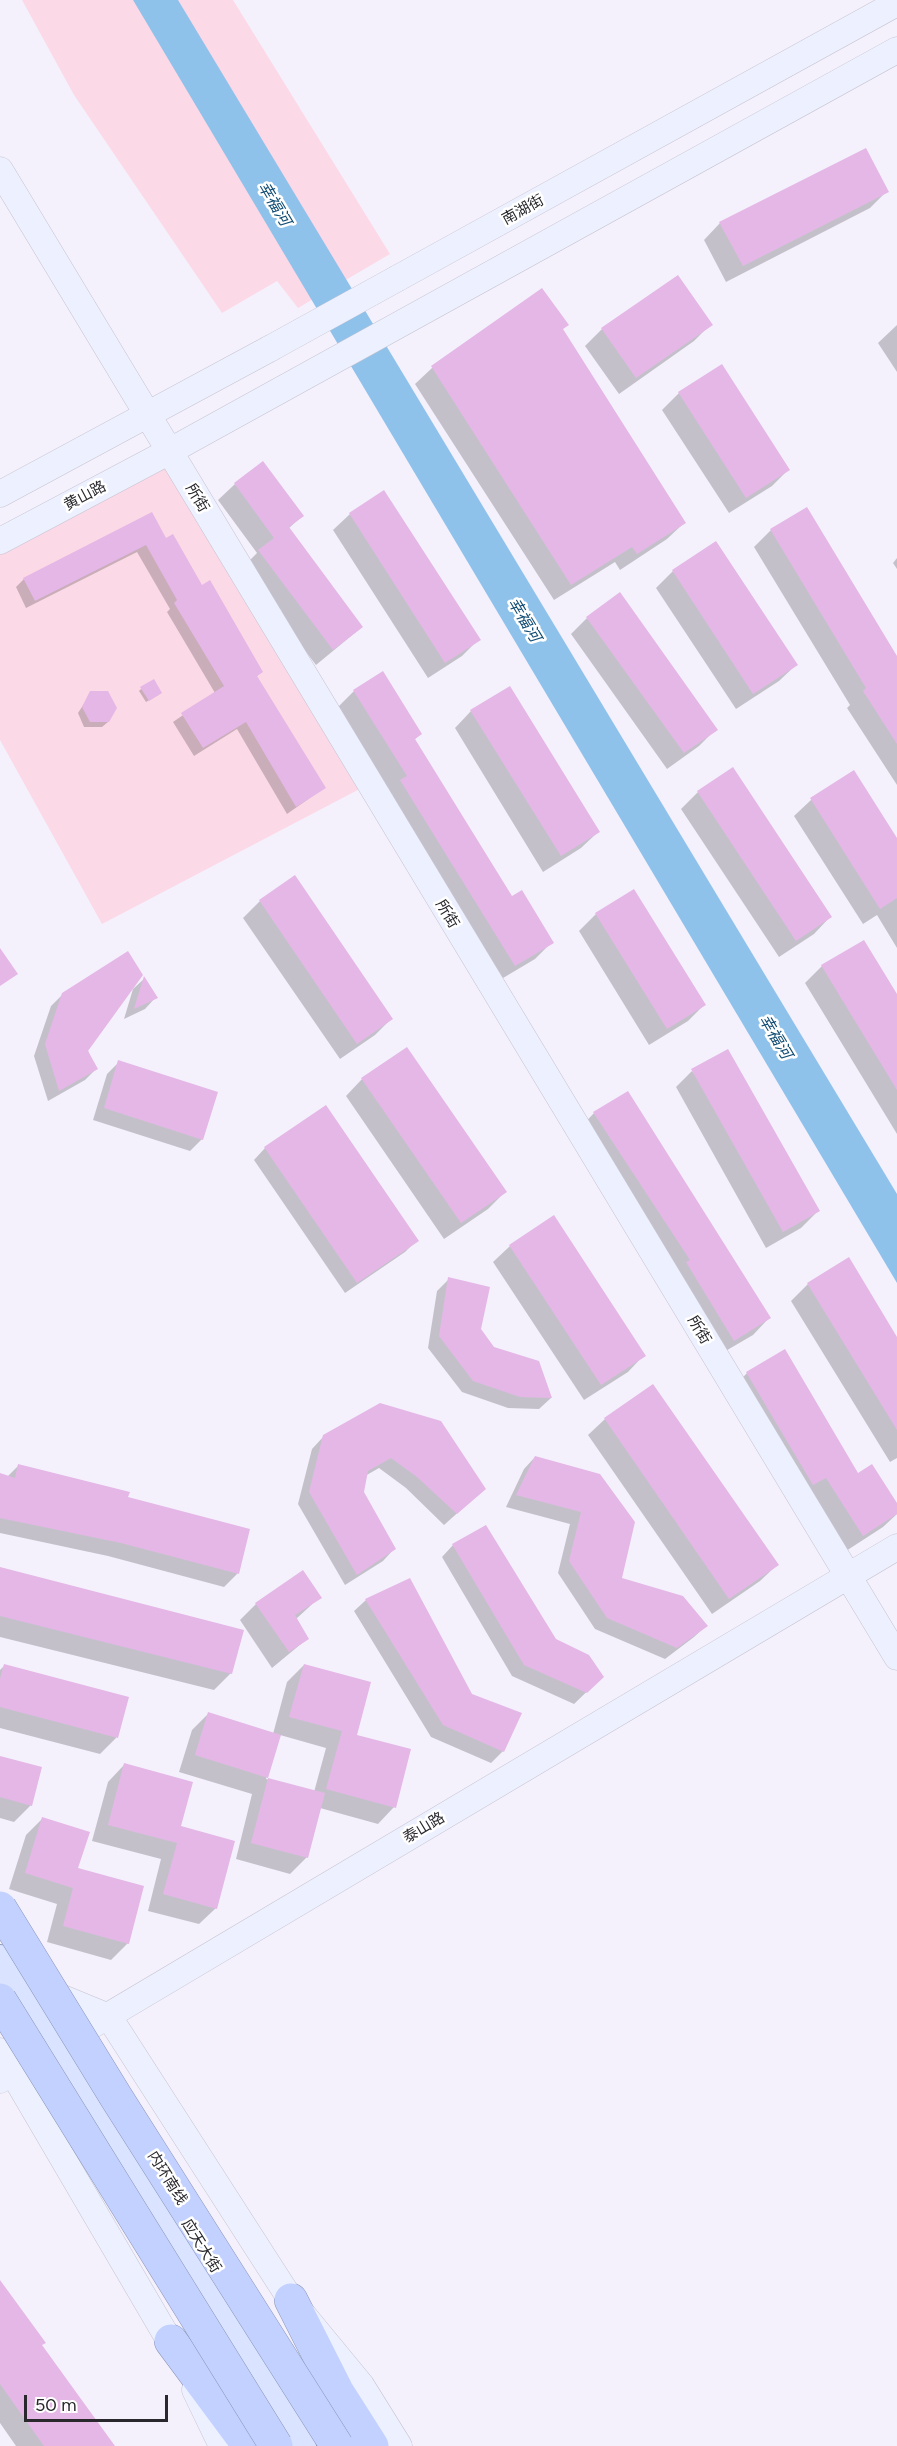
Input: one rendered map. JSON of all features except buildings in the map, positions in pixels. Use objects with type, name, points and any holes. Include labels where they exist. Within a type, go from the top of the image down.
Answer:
[{"type":"highway","name":"内环南线","points":[[0,1908],[116,2097],[337,2446]]},
{"type":"highway","points":[[0,2000],[276,2446]]},
{"type":"highway","points":[[291,2300],[337,2391],[372,2446]]},
{"type":"highway","points":[[171,2341],[238,2443]]},
{"type":"main road","name":"南湖街","points":[[148,416],[897,3]]},
{"type":"main road","points":[[170,452],[897,50]]},
{"type":"main road","name":"所街","points":[[0,170],[897,1657]]},
{"type":"main road","points":[[0,494],[148,416]]},
{"type":"main road","name":"黄山路","points":[[0,541],[170,452]]},
{"type":"main road","name":"泰山路","points":[[7,2077],[897,1547]]},
{"type":"main road","name":"应天大街","points":[[0,1924],[40,1989],[63,2044],[302,2446]]},
{"type":"main road","name":"应天大街","points":[[0,1959],[63,2044],[327,2446]]},
{"type":"main road","points":[[40,1989],[109,2017],[291,2300],[361,2385],[399,2446]]},
{"type":"main road","points":[[0,2051],[7,2077],[171,2341]]},
{"type":"shaded area","points":[[22,0],[233,0],[390,254],[298,308],[277,281],[222,313],[74,95]]},
{"type":"shaded area","points":[[170,451],[373,782],[102,924],[0,740],[0,541]]},
{"type":"water","name":"幸福河","points":[[133,0],[178,0],[897,1194],[897,1283]]}]
